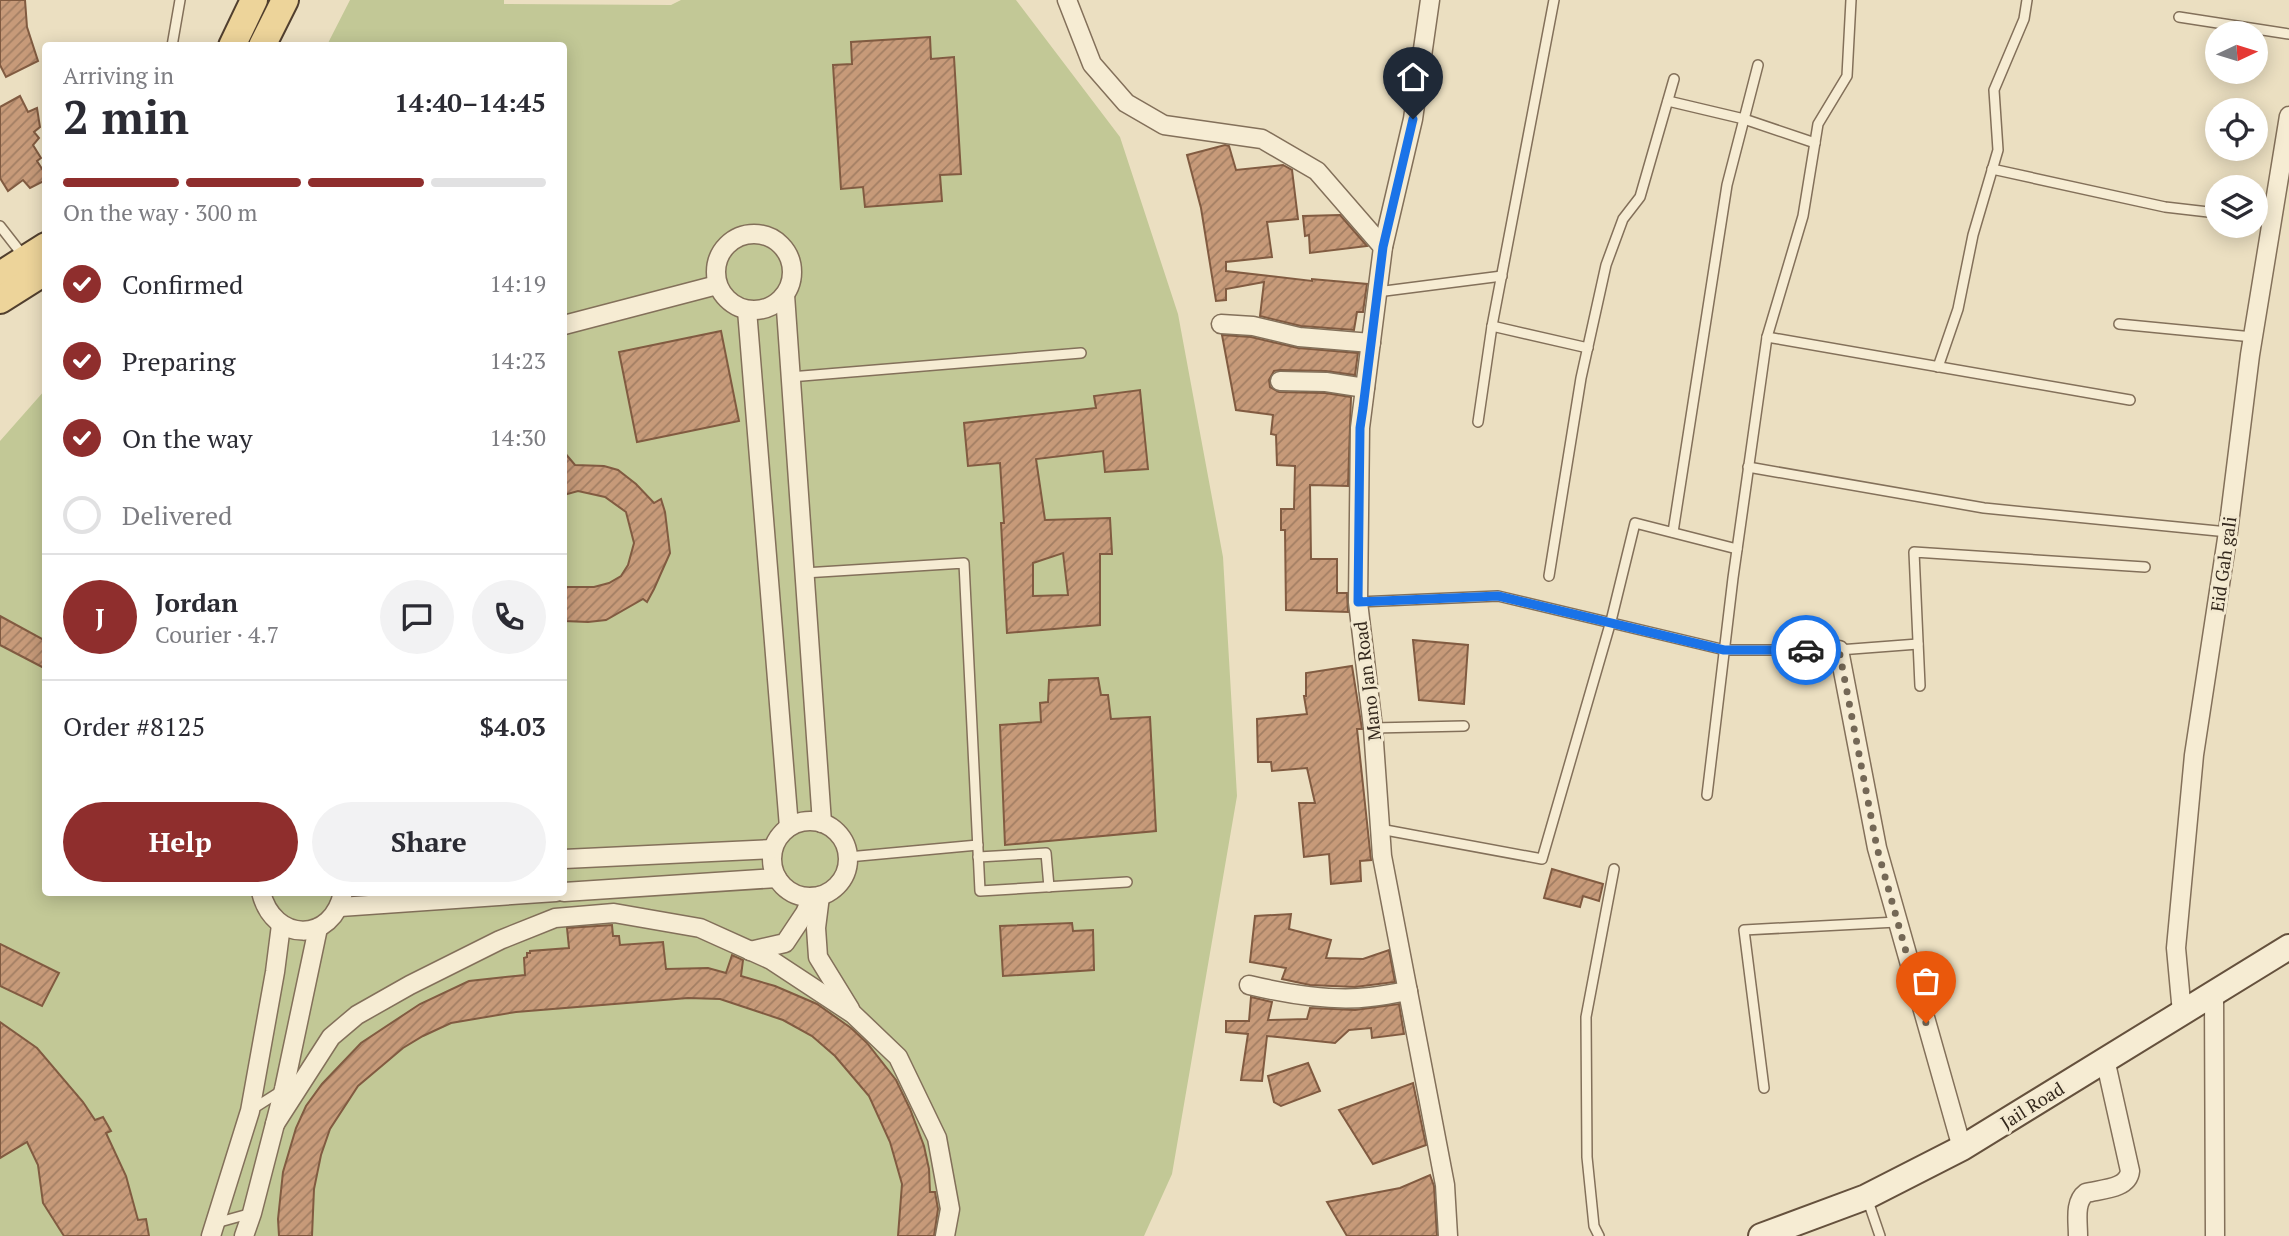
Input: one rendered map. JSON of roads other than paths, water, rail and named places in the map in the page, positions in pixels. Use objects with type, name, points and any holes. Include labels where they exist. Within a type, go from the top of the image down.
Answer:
[{"type":"main road","points":[[234,42],[254,0]]},
{"type":"main road","points":[[264,42],[285,0]]},
{"type":"main road","points":[[0,275],[39,258]]},
{"type":"main road","points":[[0,300],[39,258]]},
{"type":"main road","name":"Jail Road","points":[[1761,1236],[1866,1196],[1962,1148],[2289,947]]},
{"type":"street","points":[[1067,0],[1092,64],[1126,103],[1164,125],[1262,139],[1317,171],[1383,247]]},
{"type":"street","name":"Mano Jan Road","points":[[1430,0],[1413,119],[1383,247],[1360,428],[1358,602],[1373,728],[1382,856],[1445,1185],[1448,1236]]},
{"type":"street","name":"Eid Gah gali","points":[[2268,201],[2289,116]]},
{"type":"street","points":[[785,295],[768,308],[747,310],[729,302],[717,285],[715,272],[724,247],[747,234],[760,234],[782,247],[789,258],[792,271],[785,295],[822,823]]},
{"type":"street","name":"Eid Gah gali","points":[[2182,1013],[2176,948],[2194,755],[2228,532],[2253,337],[2262,238]]},
{"type":"street","points":[[567,324],[717,285]]},
{"type":"street","points":[[747,310],[789,827]]},
{"type":"street","points":[[1222,324],[1253,326],[1299,337],[1371,343]]},
{"type":"street","points":[[1280,381],[1326,382],[1365,388]]},
{"type":"street","points":[[1839,650],[1877,848],[1962,1148]]},
{"type":"street","points":[[750,951],[785,943],[816,897],[832,890],[841,881],[846,870],[848,857],[840,835],[822,823],[800,822],[789,827],[777,841],[773,849],[773,869],[777,878],[792,893],[816,897]]},
{"type":"street","points":[[567,859],[773,849]]},
{"type":"street","points":[[567,892],[777,878]]},
{"type":"street","points":[[262,896],[271,917],[281,925],[306,931],[318,928],[334,915],[341,900],[448,896]]},
{"type":"street","points":[[816,897],[818,957],[853,1014]]},
{"type":"street","points":[[275,1124],[310,1065],[331,1037],[357,1015],[500,940],[555,918],[614,913],[700,928],[771,960],[853,1014],[898,1057],[937,1138],[950,1209],[945,1236]]},
{"type":"street","points":[[212,1230],[250,1111],[281,925]]},
{"type":"street","points":[[245,1235],[284,1089],[318,928]]},
{"type":"street","points":[[1249,985],[1270,990],[1368,998],[1408,990]]},
{"type":"street","points":[[2214,994],[2215,1236]]},
{"type":"street","points":[[2078,1236],[2078,1202],[2082,1196],[2123,1184],[2129,1178],[2130,1171],[2105,1059]]},
{"type":"street","points":[[284,1089],[310,1065]]},
{"type":"lane","points":[[173,42],[180,0]]},
{"type":"lane","points":[[1478,422],[1492,326],[1554,0]]},
{"type":"lane","points":[[1707,795],[1737,549],[1767,337],[1803,216],[1818,124],[1847,76],[1851,0]]},
{"type":"lane","points":[[1938,367],[1958,309],[1973,235],[1998,150],[1994,90],[2024,19],[2027,0]]},
{"type":"lane","points":[[2179,17],[2289,33]]},
{"type":"lane","points":[[1673,532],[1727,185],[1758,65]]},
{"type":"lane","points":[[1549,576],[1581,378],[1606,265],[1623,219],[1640,197],[1674,79]]},
{"type":"lane","points":[[1668,101],[1744,119],[1815,143]]},
{"type":"lane","points":[[1992,169],[2165,207],[2205,212]]},
{"type":"lane","points":[[0,226],[39,258]]},
{"type":"lane","points":[[1377,292],[1502,276]]},
{"type":"lane","points":[[2119,324],[2253,337]]},
{"type":"lane","points":[[1492,326],[1588,348]]},
{"type":"lane","points":[[1767,337],[2130,400]]},
{"type":"lane","points":[[790,377],[1081,353]]},
{"type":"lane","points":[[1748,467],[1984,508],[2228,532]]},
{"type":"lane","points":[[1380,829],[1542,859],[1611,621],[1635,523],[1737,549]]},
{"type":"lane","points":[[1920,686],[1914,552],[2145,567]]},
{"type":"lane","points":[[804,573],[964,563],[980,891],[1127,882]]},
{"type":"lane","points":[[1358,602],[1498,596],[1724,650],[1839,650],[1918,644]]},
{"type":"lane","points":[[1373,728],[1464,726]]},
{"type":"lane","points":[[848,857],[978,845]]},
{"type":"lane","points":[[978,856],[1046,853],[1049,887]]},
{"type":"lane","points":[[1599,1236],[1594,1226],[1587,1157],[1586,1017],[1614,869]]},
{"type":"lane","points":[[1764,1088],[1744,930],[1897,922]]},
{"type":"lane","points":[[250,1111],[284,1089]]},
{"type":"lane","points":[[1866,1196],[1880,1236]]},
{"type":"lane","points":[[212,1230],[252,1213]]}]
